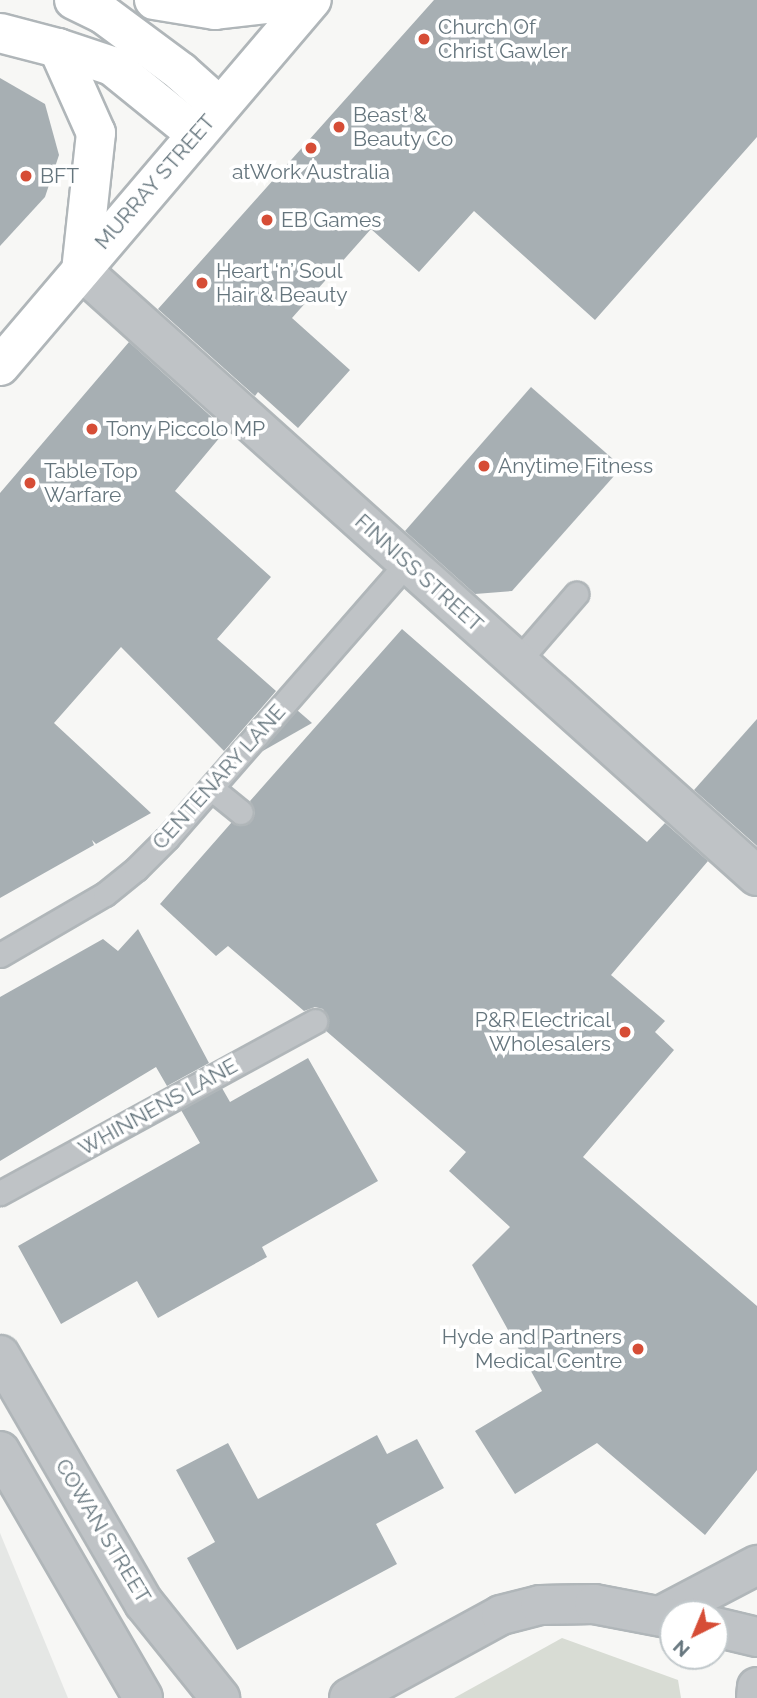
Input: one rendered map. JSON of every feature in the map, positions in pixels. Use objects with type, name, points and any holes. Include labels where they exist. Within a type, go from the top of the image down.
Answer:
[{"type":"main road","points":[[74,0],[103,15],[181,72],[208,121]]},
{"type":"main road","points":[[154,0],[215,10],[302,0]]},
{"type":"main road","name":"MURRAY STREET","points":[[0,366],[312,0]]},
{"type":"main road","points":[[0,33],[112,66],[208,121]]},
{"type":"main road","points":[[58,48],[96,133],[81,270]]},
{"type":"street","name":"FINNISS STREET","points":[[81,270],[757,876]]},
{"type":"street","name":"COWAN STREET","points":[[0,1355],[144,1602],[219,1698]]},
{"type":"street","points":[[0,1451],[143,1698]]},
{"type":"street","points":[[698,1600],[757,1565]]},
{"type":"street","points":[[349,1698],[501,1615],[540,1605],[594,1604],[659,1616]]},
{"type":"street","points":[[729,1630],[757,1637]]},
{"type":"street","points":[[756,1698],[757,1687]]},
{"type":"lane","name":"CENTENARY LANE","points":[[0,955],[105,894],[167,838],[407,563]]},
{"type":"lane","points":[[518,661],[576,594]]},
{"type":"lane","points":[[211,788],[241,812]]},
{"type":"lane","name":"WHINNENS LANE","points":[[0,1193],[315,1021]]},
{"type":"shaded area","points":[[0,1533],[68,1698],[0,1698]]},
{"type":"shaded area","points":[[562,1638],[678,1680],[681,1698],[454,1698]]},
{"type":"building","points":[[434,0],[757,0],[757,137],[595,320],[474,211],[419,272],[371,229],[292,318],[350,370],[298,428],[258,392],[255,396],[158,309]]},
{"type":"building","name":"BFT","points":[[0,78],[45,104],[59,155],[45,197],[0,246]]},
{"type":"building","points":[[129,342],[226,430],[175,491],[271,577],[217,639],[276,691],[224,751],[121,647],[54,723],[151,813],[96,844],[92,840],[94,845],[0,898],[0,493]]},
{"type":"building","points":[[531,387],[622,467],[512,591],[475,594],[405,531]]},
{"type":"building","points":[[402,629],[647,842],[665,823],[708,861],[611,975],[665,1021],[655,1032],[674,1050],[583,1157],[757,1306],[757,1470],[705,1535],[597,1443],[515,1494],[475,1431],[542,1391],[472,1265],[510,1227],[449,1171],[466,1152],[325,1030],[329,1021],[323,1009],[315,1007],[304,1011],[228,946],[216,956],[160,904],[232,822],[240,826],[251,821],[255,813],[250,801]]},
{"type":"building","points":[[297,710],[312,723],[261,752]]},
{"type":"building","points":[[757,719],[757,846],[694,790]]},
{"type":"building","points":[[138,929],[209,1063],[167,1086],[156,1067],[0,1161],[0,997],[103,939],[118,951]]},
{"type":"building","points":[[308,1058],[378,1181],[262,1247],[267,1257],[158,1318],[137,1281],[61,1324],[18,1246],[200,1143],[181,1110],[222,1088],[230,1102]]},
{"type":"building","points":[[377,1435],[387,1454],[417,1439],[444,1488],[376,1524],[397,1564],[237,1650],[187,1558],[215,1542],[176,1470],[228,1443],[258,1499]]},
{"type":"place","name":"Church Of Christ Gawler","points":[[424,39]]},
{"type":"place","name":"Beast & Beauty Co","points":[[339,127]]},
{"type":"place","name":"atWork Australia","points":[[311,148]]},
{"type":"place","name":"BFT","points":[[26,176]]},
{"type":"place","name":"EB Games","points":[[267,220]]},
{"type":"place","name":"Heart ‘n’ Soul Hair & Beauty","points":[[202,283]]},
{"type":"place","name":"Tony Piccolo MP","points":[[92,429]]},
{"type":"place","name":"Anytime Fitness","points":[[484,466]]},
{"type":"place","name":"Table Top Warfare","points":[[30,483]]},
{"type":"place","name":"P&R Electrical Wholesalers","points":[[625,1032]]},
{"type":"place","name":"Hyde and Partners Medical Centre","points":[[638,1349]]}]
